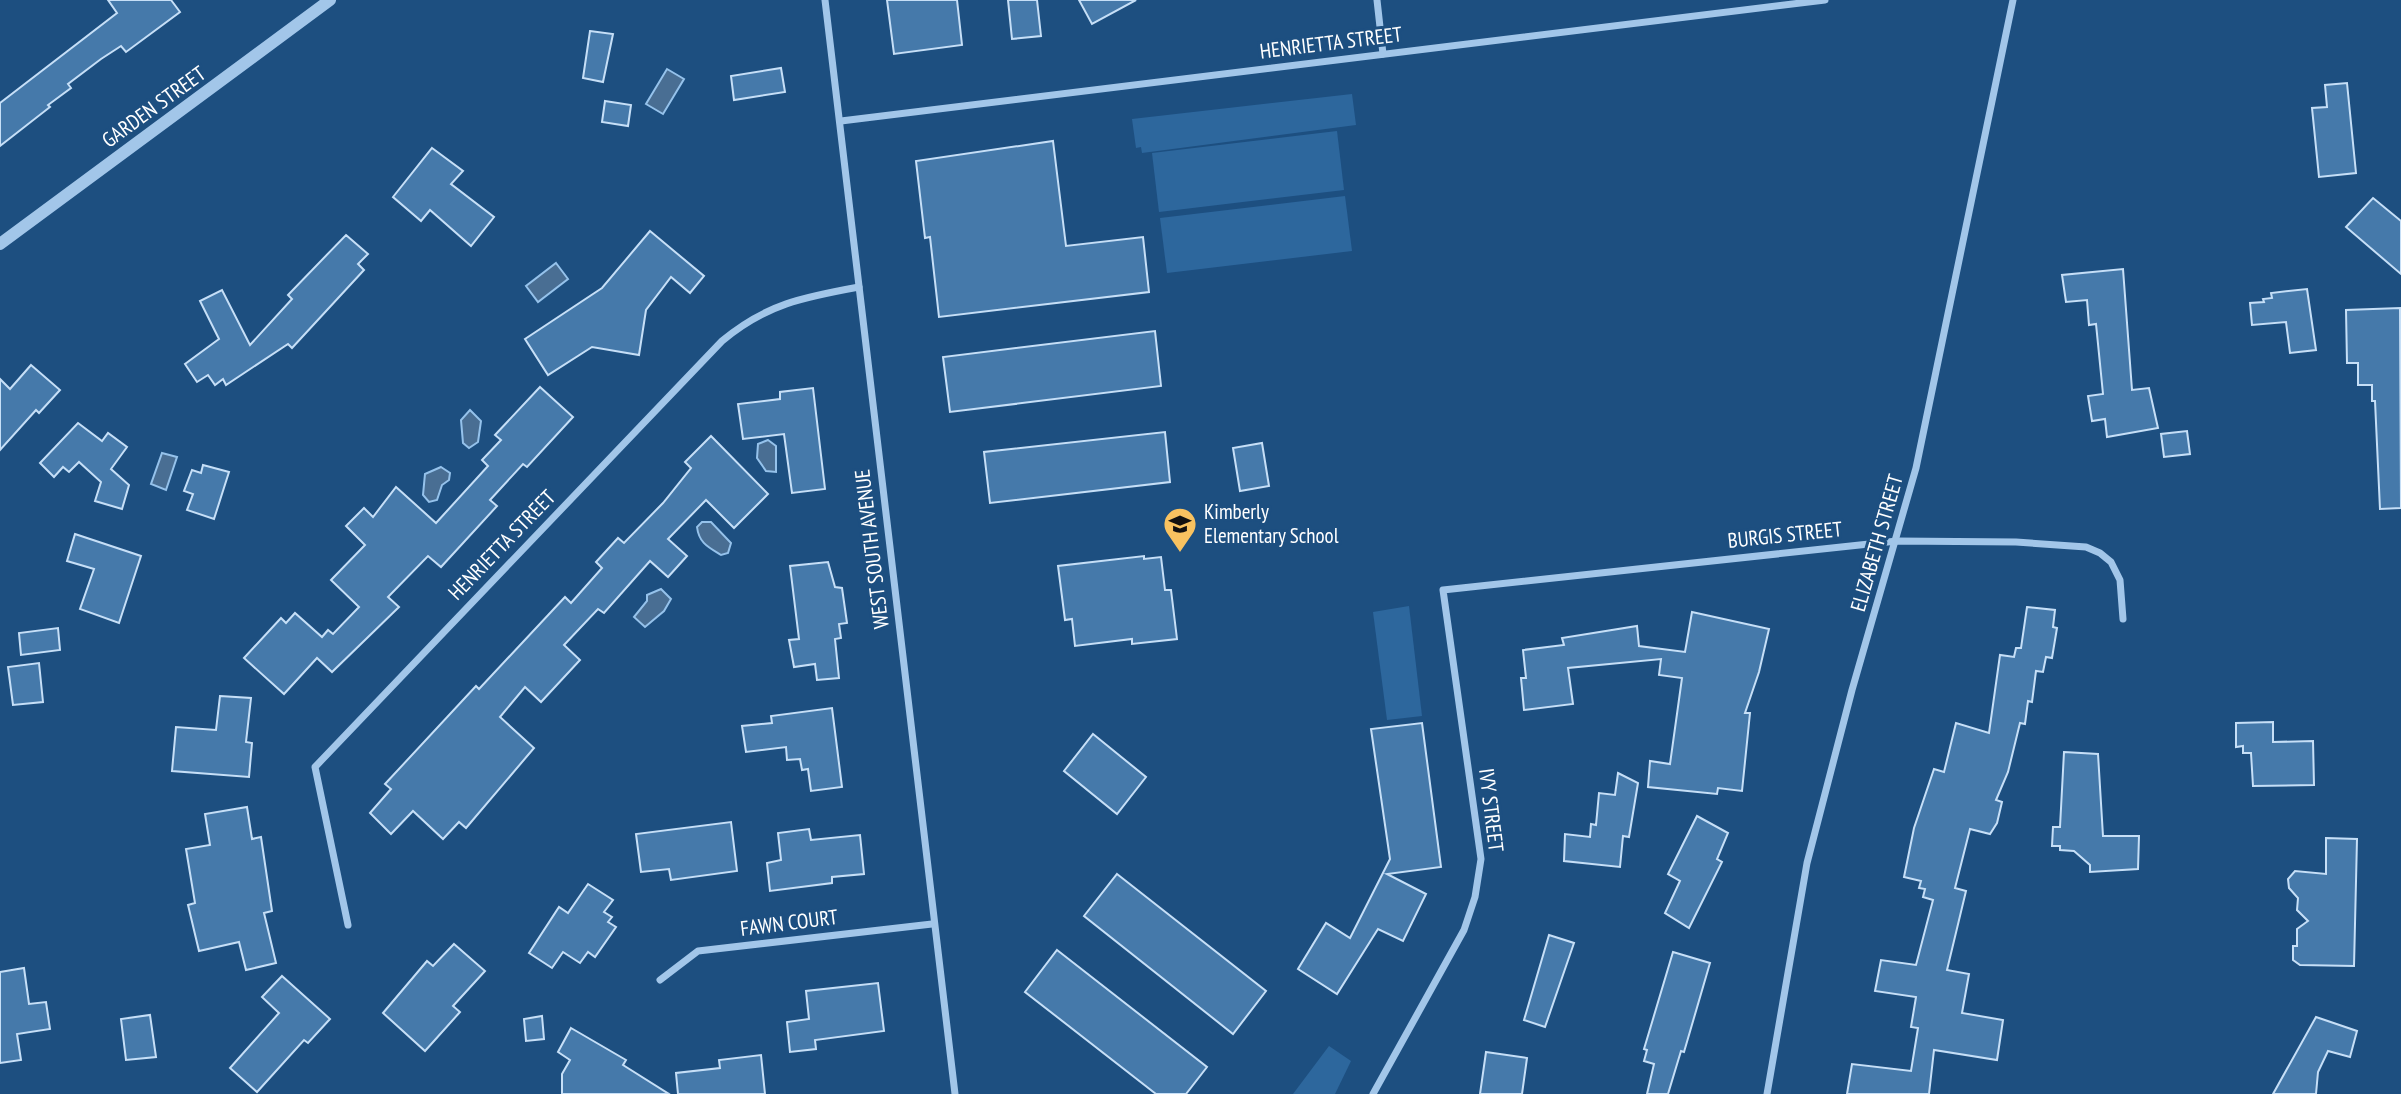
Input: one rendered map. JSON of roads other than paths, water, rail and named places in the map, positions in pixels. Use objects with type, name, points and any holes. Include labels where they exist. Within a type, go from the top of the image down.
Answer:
[{"type":"street","name":"GARDEN STREET","points":[[0,244],[330,0]]},
{"type":"street","name":"WEST SOUTH AVENUE","points":[[825,0],[932,924],[955,1094]]},
{"type":"street","points":[[1377,0],[1383,54]]},
{"type":"street","name":"HENRIETTA STREET","points":[[841,121],[1825,0]]},
{"type":"street","name":"ELIZABETH STREET","points":[[1767,1094],[1807,863],[1852,690],[1916,468],[2013,0]]},
{"type":"street","name":"HENRIETTA STREET","points":[[348,925],[315,766],[722,341],[744,323],[781,303],[859,287]]},
{"type":"street","name":"BURGIS STREET","points":[[1443,590],[1897,541],[2016,542],[2087,547],[2111,562],[2120,580],[2123,619]]},
{"type":"street","name":"IVY STREET","points":[[1373,1094],[1464,930],[1475,898],[1481,859],[1443,590]]},
{"type":"street","name":"FAWN COURT","points":[[660,980],[698,951],[932,924]]},
{"type":"place","name":"Kimberly Elementary School","points":[[1180,554]]}]
